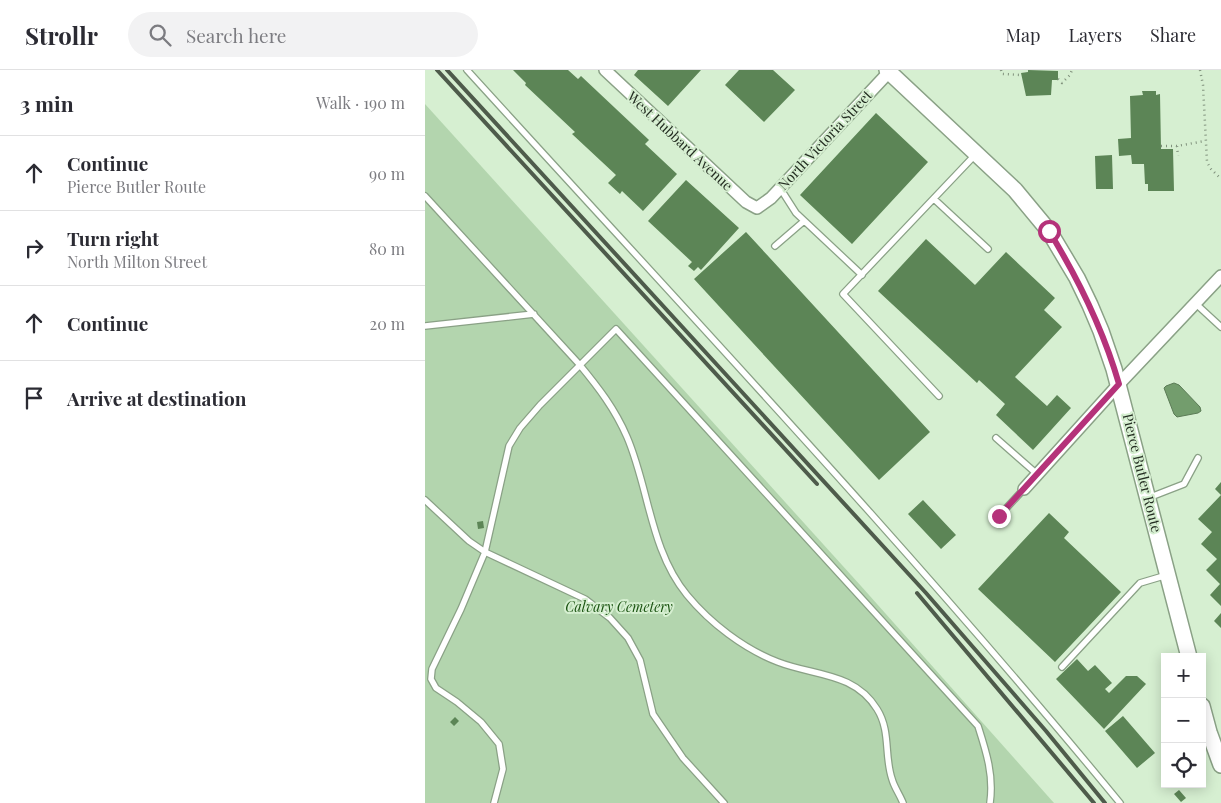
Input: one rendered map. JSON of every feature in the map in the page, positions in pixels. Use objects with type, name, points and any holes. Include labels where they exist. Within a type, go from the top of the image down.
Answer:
[{"type":"main road","name":"Pierce Butler Route","points":[[889,71],[1015,190],[1049,231],[1077,278],[1101,331],[1119,384],[1188,653]]},
{"type":"main road","points":[[1206,721],[1221,765]]},
{"type":"street","name":"West Hubbard Avenue","points":[[605,70],[746,202],[757,208]]},
{"type":"street","name":"North Victoria Street","points":[[757,208],[764,205],[781,188],[889,71]]},
{"type":"street","points":[[1024,489],[1119,384],[1221,276]]},
{"type":"lane","points":[[467,70],[935,585],[1049,717],[1120,803]]},
{"type":"lane","points":[[939,396],[843,294],[977,154]]},
{"type":"lane","points":[[781,188],[796,213],[861,275]]},
{"type":"lane","points":[[425,196],[579,364],[615,411],[627,438],[661,549],[672,574],[687,595],[712,620],[738,640],[764,655],[778,662],[849,682],[865,694],[877,710],[886,730],[892,779],[903,803]]},
{"type":"lane","points":[[934,199],[987,249]]},
{"type":"lane","points":[[775,246],[805,220]]},
{"type":"lane","points":[[1195,303],[1221,327]]},
{"type":"lane","points":[[425,326],[534,314]]},
{"type":"lane","points":[[494,803],[503,769],[499,744],[481,722],[436,688],[431,679],[432,668],[461,609],[485,552],[509,446],[520,428],[579,364],[616,329],[978,726],[988,756],[991,776],[990,803]]},
{"type":"lane","points":[[996,438],[1037,474]]},
{"type":"lane","points":[[1148,498],[1184,484],[1198,458]]},
{"type":"lane","points":[[999,516],[1024,489]]},
{"type":"lane","points":[[425,500],[469,541],[485,552],[585,599],[611,618],[628,638],[640,660],[653,714],[683,758],[724,803]]},
{"type":"lane","points":[[1062,667],[1141,583],[1168,574]]},
{"type":"path","points":[[1001,70],[1002,74],[1021,75]]},
{"type":"path","points":[[1058,79],[1062,83],[1072,70]]},
{"type":"path","points":[[1200,70],[1203,85],[1207,162],[1211,170],[1221,179]]},
{"type":"path","points":[[1161,146],[1177,146],[1205,141]]},
{"type":"path","points":[[1177,146],[1177,156]]},
{"type":"green space","name":"Calvary Cemetery","points":[[425,104],[861,586],[1054,803],[425,803]]},
{"type":"shaded area","points":[[1174,383],[1179,385],[1200,407],[1201,411],[1177,417],[1174,414],[1164,388]]},
{"type":"building","points":[[513,70],[568,70],[578,79],[581,76],[649,140],[645,144],[677,174],[643,211],[622,191],[620,194],[608,183],[616,175],[572,134],[575,132],[525,85],[526,83]]},
{"type":"building","points":[[638,70],[701,70],[668,106],[634,75]]},
{"type":"building","points":[[739,70],[773,70],[795,90],[764,122],[725,85]]},
{"type":"building","points":[[1028,70],[1058,71],[1058,80],[1052,80],[1051,95],[1026,96],[1021,73],[1028,72]]},
{"type":"building","points":[[1142,91],[1156,91],[1156,95],[1160,94],[1161,149],[1173,149],[1174,191],[1148,191],[1148,184],[1145,184],[1144,164],[1132,164],[1131,155],[1119,156],[1118,139],[1131,138],[1130,96],[1143,95]]},
{"type":"building","points":[[876,113],[928,162],[852,244],[800,195]]},
{"type":"building","points":[[1112,155],[1113,189],[1096,189],[1095,156]]},
{"type":"building","points":[[686,180],[739,228],[701,270],[698,267],[694,271],[688,266],[692,262],[648,221]]},
{"type":"building","points":[[746,232],[930,432],[879,480],[694,279]]},
{"type":"building","points":[[926,239],[975,285],[1006,252],[1055,298],[1044,310],[1062,327],[1015,377],[1047,406],[1057,395],[1071,408],[1033,450],[996,415],[1005,404],[979,380],[977,383],[878,291]]},
{"type":"building","points":[[1221,482],[1221,495],[1215,489]]},
{"type":"building","points":[[1221,495],[1221,606],[1210,595],[1220,584],[1206,570],[1217,559],[1201,544],[1212,532],[1198,519]]},
{"type":"building","points":[[923,500],[956,535],[941,549],[908,514]]},
{"type":"building","points":[[1049,513],[1069,532],[1064,538],[1121,592],[1055,662],[978,589]]},
{"type":"building","points":[[483,521],[484,528],[478,529],[477,522]]},
{"type":"building","points":[[1221,613],[1221,628],[1214,621]]},
{"type":"building","points":[[1077,659],[1088,671],[1095,665],[1112,683],[1105,689],[1109,693],[1126,676],[1137,676],[1146,684],[1104,729],[1056,679]]},
{"type":"building","points":[[1123,716],[1155,753],[1137,768],[1105,731]]},
{"type":"building","points":[[455,717],[459,721],[454,726],[450,722]]},
{"type":"building","points":[[1179,790],[1186,798],[1181,802],[1174,794]]},
{"type":"railway","points":[[437,70],[817,484]]},
{"type":"railway","points":[[447,70],[926,593],[1046,731],[1105,803]]},
{"type":"railway","points":[[917,593],[1094,803]]},
{"type":"route","points":[[999,516],[1119,384],[1101,331],[1077,278],[1049,231]]}]
